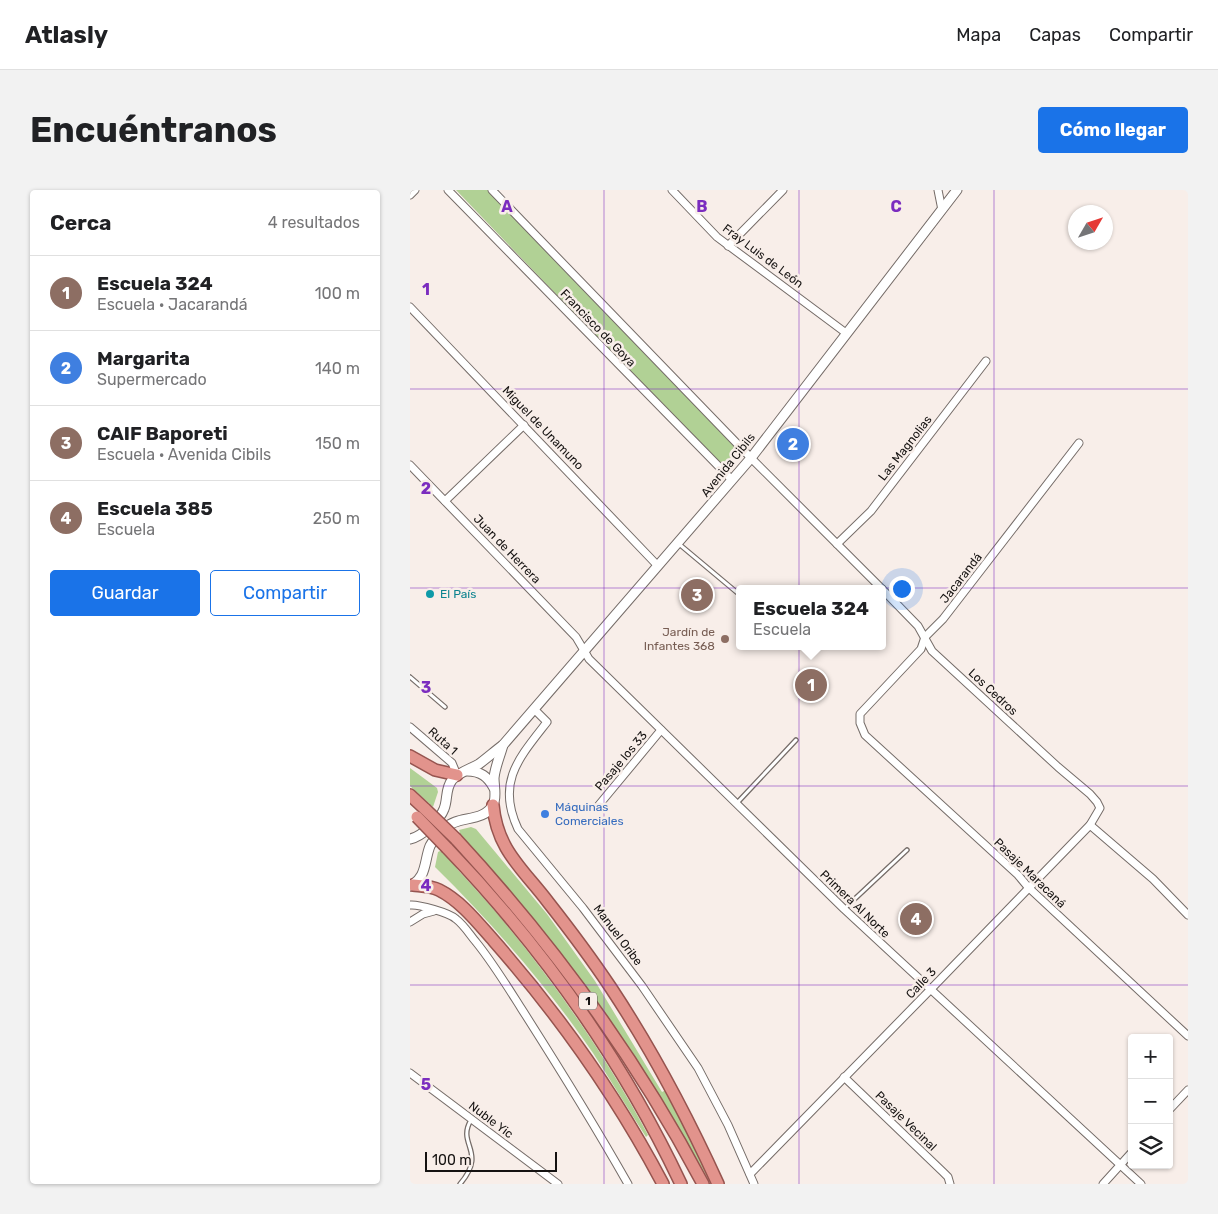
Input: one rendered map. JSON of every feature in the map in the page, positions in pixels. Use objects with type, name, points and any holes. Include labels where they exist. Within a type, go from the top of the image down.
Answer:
[{"type":"highway","points":[[410,756],[430,768],[462,773]]},
{"type":"highway","name":"1","points":[[410,795],[456,839],[513,903],[572,978],[635,1069],[703,1184]]},
{"type":"highway","points":[[493,805],[496,827],[504,846],[577,939],[611,988],[664,1076],[694,1132],[718,1184]]},
{"type":"highway","name":"1","points":[[413,814],[513,920],[579,1008],[649,1119],[680,1184]]},
{"type":"highway","points":[[412,886],[426,886],[439,890],[454,899],[509,959],[562,1025],[583,1055],[623,1115],[663,1184]]},
{"type":"street","points":[[410,195],[415,190]]},
{"type":"street","name":"Francisco de Goya","points":[[448,190],[732,480]]},
{"type":"street","name":"Francisco de Goya","points":[[492,190],[751,458]]},
{"type":"street","name":"Fray Luis de León","points":[[672,190],[717,237],[846,333]]},
{"type":"street","points":[[728,246],[783,190]]},
{"type":"street","points":[[938,190],[942,210]]},
{"type":"street","name":"Avenida Cibils","points":[[462,773],[485,760],[503,745],[678,544],[751,458],[957,190]]},
{"type":"street","name":"Miguel de Unamuno","points":[[410,307],[658,566]]},
{"type":"street","name":"Las Magnolias","points":[[838,544],[871,510],[986,361]]},
{"type":"street","points":[[445,501],[524,425]]},
{"type":"street","name":"Jacarandá","points":[[860,723],[860,714],[921,649],[925,637],[943,619],[1080,442]]},
{"type":"street","name":"Los Cedros","points":[[751,458],[878,585]]},
{"type":"street","name":"Juan de Herrera","points":[[410,465],[576,637],[584,651]]},
{"type":"street","name":"Los Cedros","points":[[886,593],[918,626],[932,651],[1097,802]]},
{"type":"street","name":"Primera Al Norte","points":[[584,651],[589,659],[844,909],[1141,1184]]},
{"type":"street","name":"Manuel Oribe","points":[[534,709],[547,722],[517,763],[511,776],[510,809],[518,829],[583,908],[642,986],[698,1068],[728,1125],[754,1184]]},
{"type":"street","name":"Pasaje Maracaná","points":[[860,723],[865,734],[1188,1036]]},
{"type":"street","name":"Ruta 1","points":[[410,727],[462,773]]},
{"type":"street","name":"Pasaje los 33","points":[[598,806],[661,730]]},
{"type":"street","name":"Avenida Cibils","points":[[493,805],[495,771],[503,745]]},
{"type":"street","points":[[410,839],[422,834],[441,815],[444,809],[448,786],[462,773],[475,771],[482,773],[491,781],[495,788]]},
{"type":"street","name":"Calle 3","points":[[750,1174],[1090,825],[1100,808],[1097,802]]},
{"type":"street","points":[[412,886],[425,870],[432,842],[446,827],[458,820],[479,816],[493,805]]},
{"type":"street","points":[[1090,825],[1153,879],[1188,915]]},
{"type":"street","points":[[410,905],[416,904],[434,911],[445,912],[456,919],[488,958],[567,1080],[628,1184]]},
{"type":"street","points":[[410,922],[423,914],[434,911]]},
{"type":"street","name":"Nuble Yic","points":[[410,1073],[557,1184]]},
{"type":"street","name":"Pasaje Vecinal","points":[[844,1078],[943,1172],[950,1184]]},
{"type":"street","points":[[1173,1106],[1188,1090]]},
{"type":"street","points":[[1103,1184],[1128,1157]]},
{"type":"lane","points":[[678,544],[736,592]]},
{"type":"lane","points":[[410,677],[445,707]]},
{"type":"lane","points":[[736,804],[796,740]]},
{"type":"lane","points":[[844,909],[908,850]]},
{"type":"lane","points":[[460,1184],[472,1165],[473,1155],[466,1134],[466,1127],[471,1120]]},
{"type":"green space","points":[[456,190],[492,190],[738,449],[727,464],[721,466]]},
{"type":"green space","points":[[410,768],[437,788],[438,792],[433,807],[410,786]]},
{"type":"green space","points":[[471,827],[476,829],[547,914],[595,981],[662,1092],[666,1090],[714,1184],[711,1184],[656,1092],[597,1002],[532,917],[461,836],[459,830]]},
{"type":"green space","points":[[440,851],[516,936],[577,1018],[631,1105],[648,1135],[646,1137],[576,1028],[498,933],[435,867],[438,852]]},
{"type":"place","name":"Margarita","points":[[793,444]]},
{"type":"place","name":"El País","points":[[430,594]]},
{"type":"place","name":"CAIF Baporeti","points":[[697,595]]},
{"type":"place","name":"Jardín de Infantes 368","points":[[725,639]]},
{"type":"place","name":"Escuela 324","points":[[811,685]]},
{"type":"place","name":"Máquinas Comerciales","points":[[545,814]]},
{"type":"place","name":"Escuela 385","points":[[916,919]]}]
